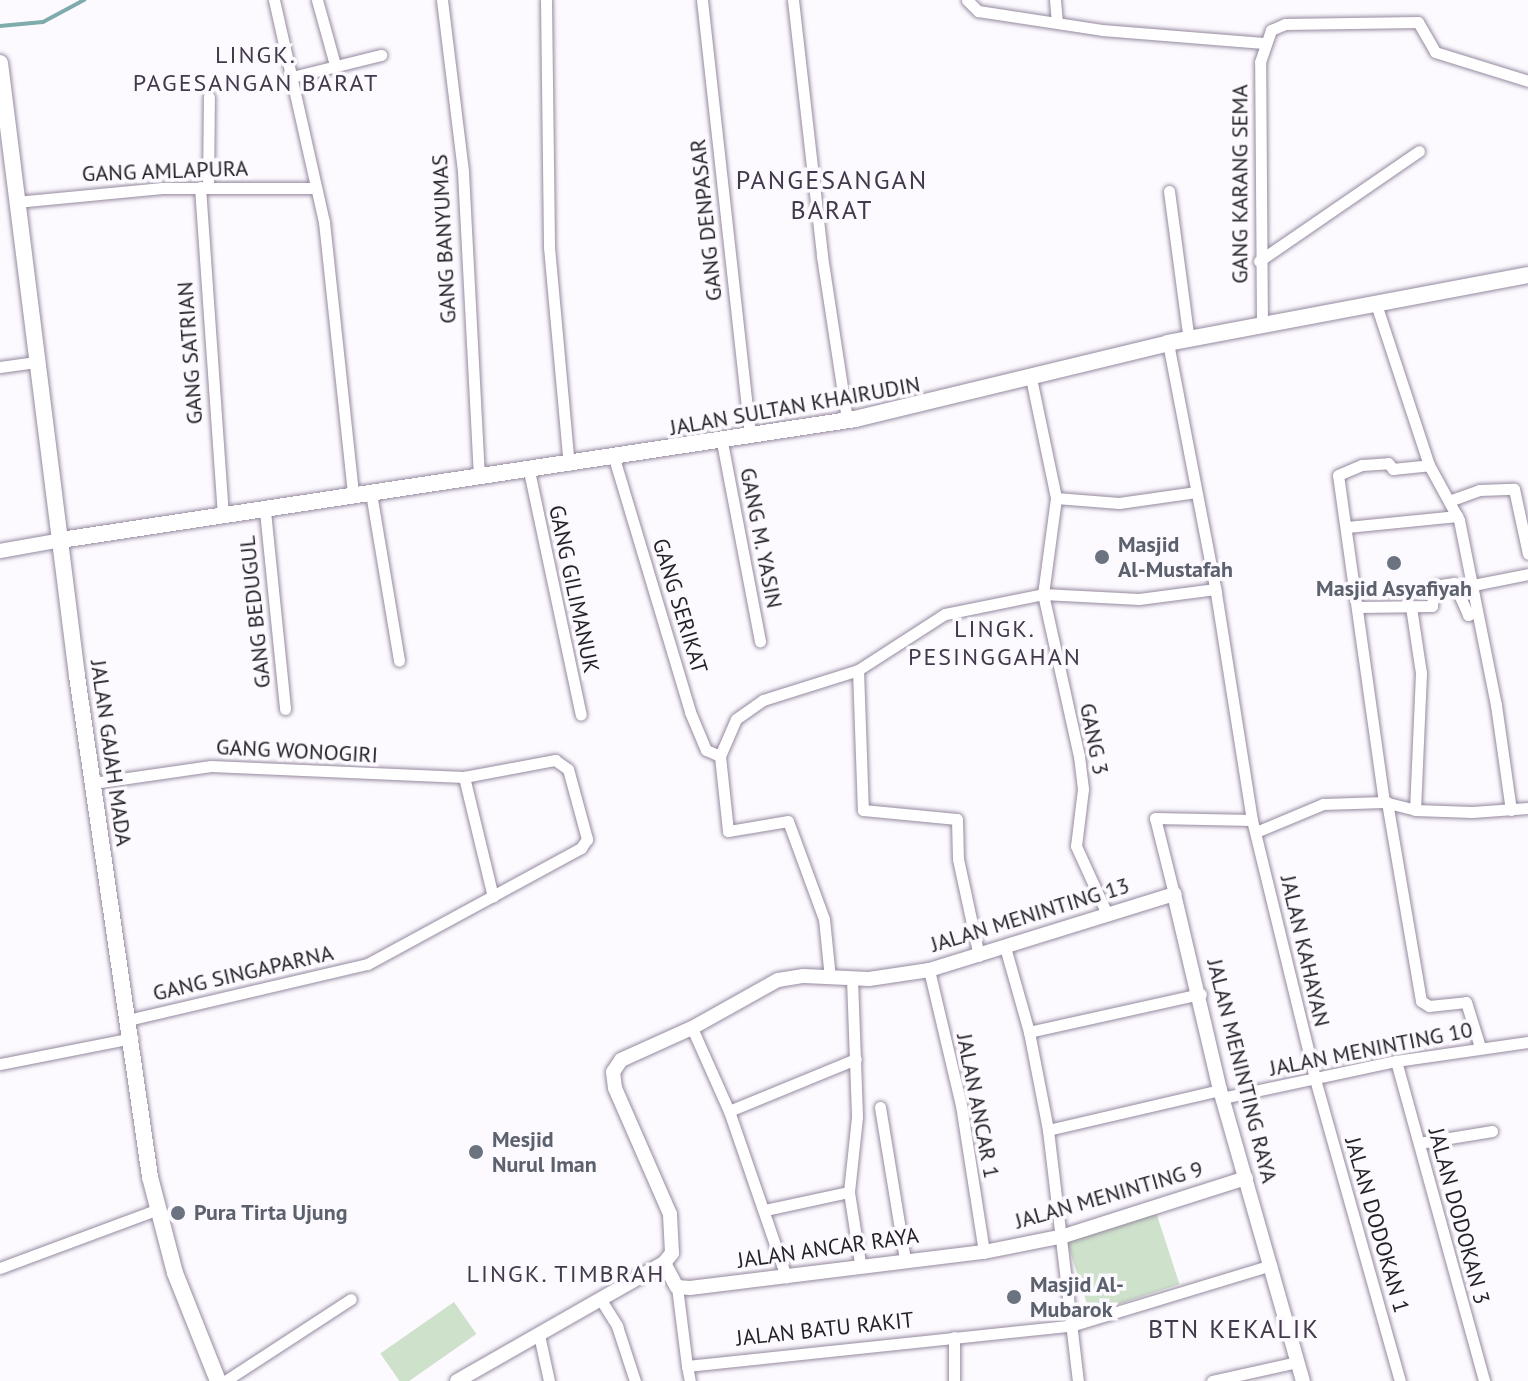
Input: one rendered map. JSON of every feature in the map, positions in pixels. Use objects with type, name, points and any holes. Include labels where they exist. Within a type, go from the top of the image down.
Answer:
[{"type":"main road","name":"JALAN GAJAH MADA","points":[[0,63],[2,117],[93,783],[156,1210],[189,1313],[218,1381]]},
{"type":"main road","name":"JALAN SULTAN KHAIRUDIN","points":[[61,540],[722,442],[847,420],[1168,343],[1528,275]]},
{"type":"street","points":[[274,0],[324,222],[353,495]]},
{"type":"street","points":[[317,0],[335,65]]},
{"type":"street","name":"GANG BANYUMAS","points":[[442,0],[463,172],[479,476]]},
{"type":"street","points":[[546,0],[549,247],[569,465]]},
{"type":"street","name":"GANG DENPASAR","points":[[702,0],[750,436]]},
{"type":"street","points":[[793,0],[822,256],[847,420]]},
{"type":"street","points":[[967,0],[978,11],[1263,43],[1271,30],[1285,24],[1418,22],[1435,52],[1528,81]]},
{"type":"street","points":[[1055,0],[1057,22]]},
{"type":"street","name":"GANG KARANG SEMA","points":[[1262,326],[1259,261],[1263,43]]},
{"type":"street","points":[[292,77],[381,55]]},
{"type":"street","name":"GANG SATRIAN","points":[[209,97],[204,187],[223,517]]},
{"type":"street","points":[[1259,261],[1419,151]]},
{"type":"street","name":"GANG AMLAPURA","points":[[16,202],[204,187],[316,188]]},
{"type":"street","points":[[1169,191],[1189,340]]},
{"type":"street","points":[[1376,304],[1429,465],[1458,518],[1473,585],[1511,810]]},
{"type":"street","name":"JALAN KAHAYAN","points":[[1168,343],[1215,589],[1254,826],[1315,1079]]},
{"type":"street","points":[[0,367],[36,362]]},
{"type":"street","name":"GANG 3","points":[[1031,378],[1056,498],[1043,594],[1083,789],[1076,846],[1107,914]]},
{"type":"street","name":"GANG M. YASIN","points":[[722,442],[760,641]]},
{"type":"street","name":"GANG SERIKAT","points":[[614,458],[690,712],[706,750],[720,756]]},
{"type":"street","points":[[1429,465],[1344,469],[1338,477],[1386,802],[1421,1001],[1429,1006],[1466,1002],[1480,1047]]},
{"type":"street","name":"GANG GILIMANUK","points":[[529,471],[581,715]]},
{"type":"street","points":[[1449,501],[1479,490],[1514,489],[1528,554]]},
{"type":"street","points":[[1056,498],[1119,503],[1196,492]]},
{"type":"street","points":[[371,493],[399,661]]},
{"type":"street","name":"GANG BEDUGUL","points":[[265,511],[285,709]]},
{"type":"street","points":[[1347,527],[1458,518]]},
{"type":"street","points":[[0,551],[61,540]]},
{"type":"street","points":[[1473,585],[1528,574]]},
{"type":"street","points":[[1358,607],[1432,606],[1434,586],[1454,583],[1468,615],[1477,611]]},
{"type":"street","points":[[830,978],[824,919],[788,821],[728,831],[720,756],[736,719],[763,700],[858,670],[945,614],[1043,594],[1139,599],[1215,589]]},
{"type":"street","points":[[1411,607],[1421,673],[1415,810]]},
{"type":"street","points":[[858,670],[863,810],[957,819],[958,859],[979,956]]},
{"type":"street","name":"GANG WONOGIRI","points":[[93,783],[211,766],[464,777],[561,763],[568,769],[587,839],[581,848],[493,897]]},
{"type":"street","points":[[464,777],[493,897]]},
{"type":"street","points":[[1254,826],[1323,804],[1386,802],[1415,810],[1528,808]]},
{"type":"street","name":"JALAN MENINTING RAYA","points":[[1254,826],[1155,818],[1201,994],[1221,1094],[1303,1381]]},
{"type":"street","name":"JALAN MENINTING 13","points":[[664,1263],[674,1243],[670,1214],[615,1088],[616,1064],[629,1055],[692,1028],[766,984],[804,976],[852,979],[929,970],[1174,894]]},
{"type":"street","name":"GANG SINGAPARNA","points":[[129,1020],[367,964],[493,897]]},
{"type":"street","points":[[1005,947],[1029,1032],[1048,1130],[1064,1236],[1078,1381]]},
{"type":"street","name":"JALAN ANCAR 1","points":[[929,970],[961,1105],[984,1252]]},
{"type":"street","points":[[852,979],[857,1117],[849,1192],[860,1263]]},
{"type":"street","points":[[1029,1032],[1201,994]]},
{"type":"street","points":[[692,1028],[729,1111],[786,1277]]},
{"type":"street","points":[[0,1064],[132,1038]]},
{"type":"street","points":[[1528,1042],[1528,1051]]},
{"type":"street","name":"JALAN MENINTING 10","points":[[1048,1130],[1396,1061],[1528,1042]]},
{"type":"street","points":[[729,1111],[856,1059]]},
{"type":"street","name":"JALAN DODOKAN 3","points":[[1396,1061],[1484,1381]]},
{"type":"street","name":"JALAN DODOKAN 1","points":[[1315,1079],[1400,1381]]},
{"type":"street","points":[[880,1107],[905,1259]]},
{"type":"street","points":[[1419,1143],[1492,1131]]},
{"type":"street","name":"JALAN MENINTING 9","points":[[984,1252],[1064,1236],[1246,1178]]},
{"type":"street","points":[[765,1210],[849,1192]]},
{"type":"street","points":[[0,1268],[156,1210]]},
{"type":"street","name":"JALAN ANCAR RAYA","points":[[677,1287],[786,1277],[860,1263],[984,1252]]},
{"type":"street","points":[[459,1380],[664,1263],[677,1287],[690,1381]]},
{"type":"street","name":"JALAN BATU RAKIT","points":[[687,1366],[1074,1325],[1271,1265]]},
{"type":"street","points":[[225,1381],[351,1299]]},
{"type":"street","points":[[601,1300],[617,1326],[635,1381]]},
{"type":"street","points":[[539,1335],[549,1381]]},
{"type":"street","points":[[954,1337],[954,1381]]},
{"type":"street","points":[[1212,1381],[1297,1362]]},
{"type":"green space","points":[[1156,1212],[1179,1284],[1090,1313],[1067,1241]]},
{"type":"green space","points":[[454,1302],[476,1334],[409,1381],[399,1381],[380,1354]]},
{"type":"waterway","points":[[0,26],[43,22],[84,0]]},
{"type":"place","name":"Masjid Al-Mustafah","points":[[1102,557]]},
{"type":"place","name":"Masjid Asyafiyah","points":[[1394,563]]},
{"type":"place","name":"Mesjid Nurul Iman","points":[[476,1152]]},
{"type":"place","name":"Pura Tirta Ujung","points":[[178,1213]]},
{"type":"place","name":"Masjid Al- Mubarok","points":[[1014,1297]]},
{"type":"district","name":"LINGK. PAGESANGAN BARAT","points":[[256,69]]},
{"type":"district","name":"PANGESANGAN BARAT","points":[[832,195]]},
{"type":"district","name":"LINGK. PESINGGAHAN","points":[[995,643]]},
{"type":"district","name":"LINGK. TIMBRAH","points":[[566,1274]]},
{"type":"district","name":"BTN KEKALIK","points":[[1234,1329]]}]
